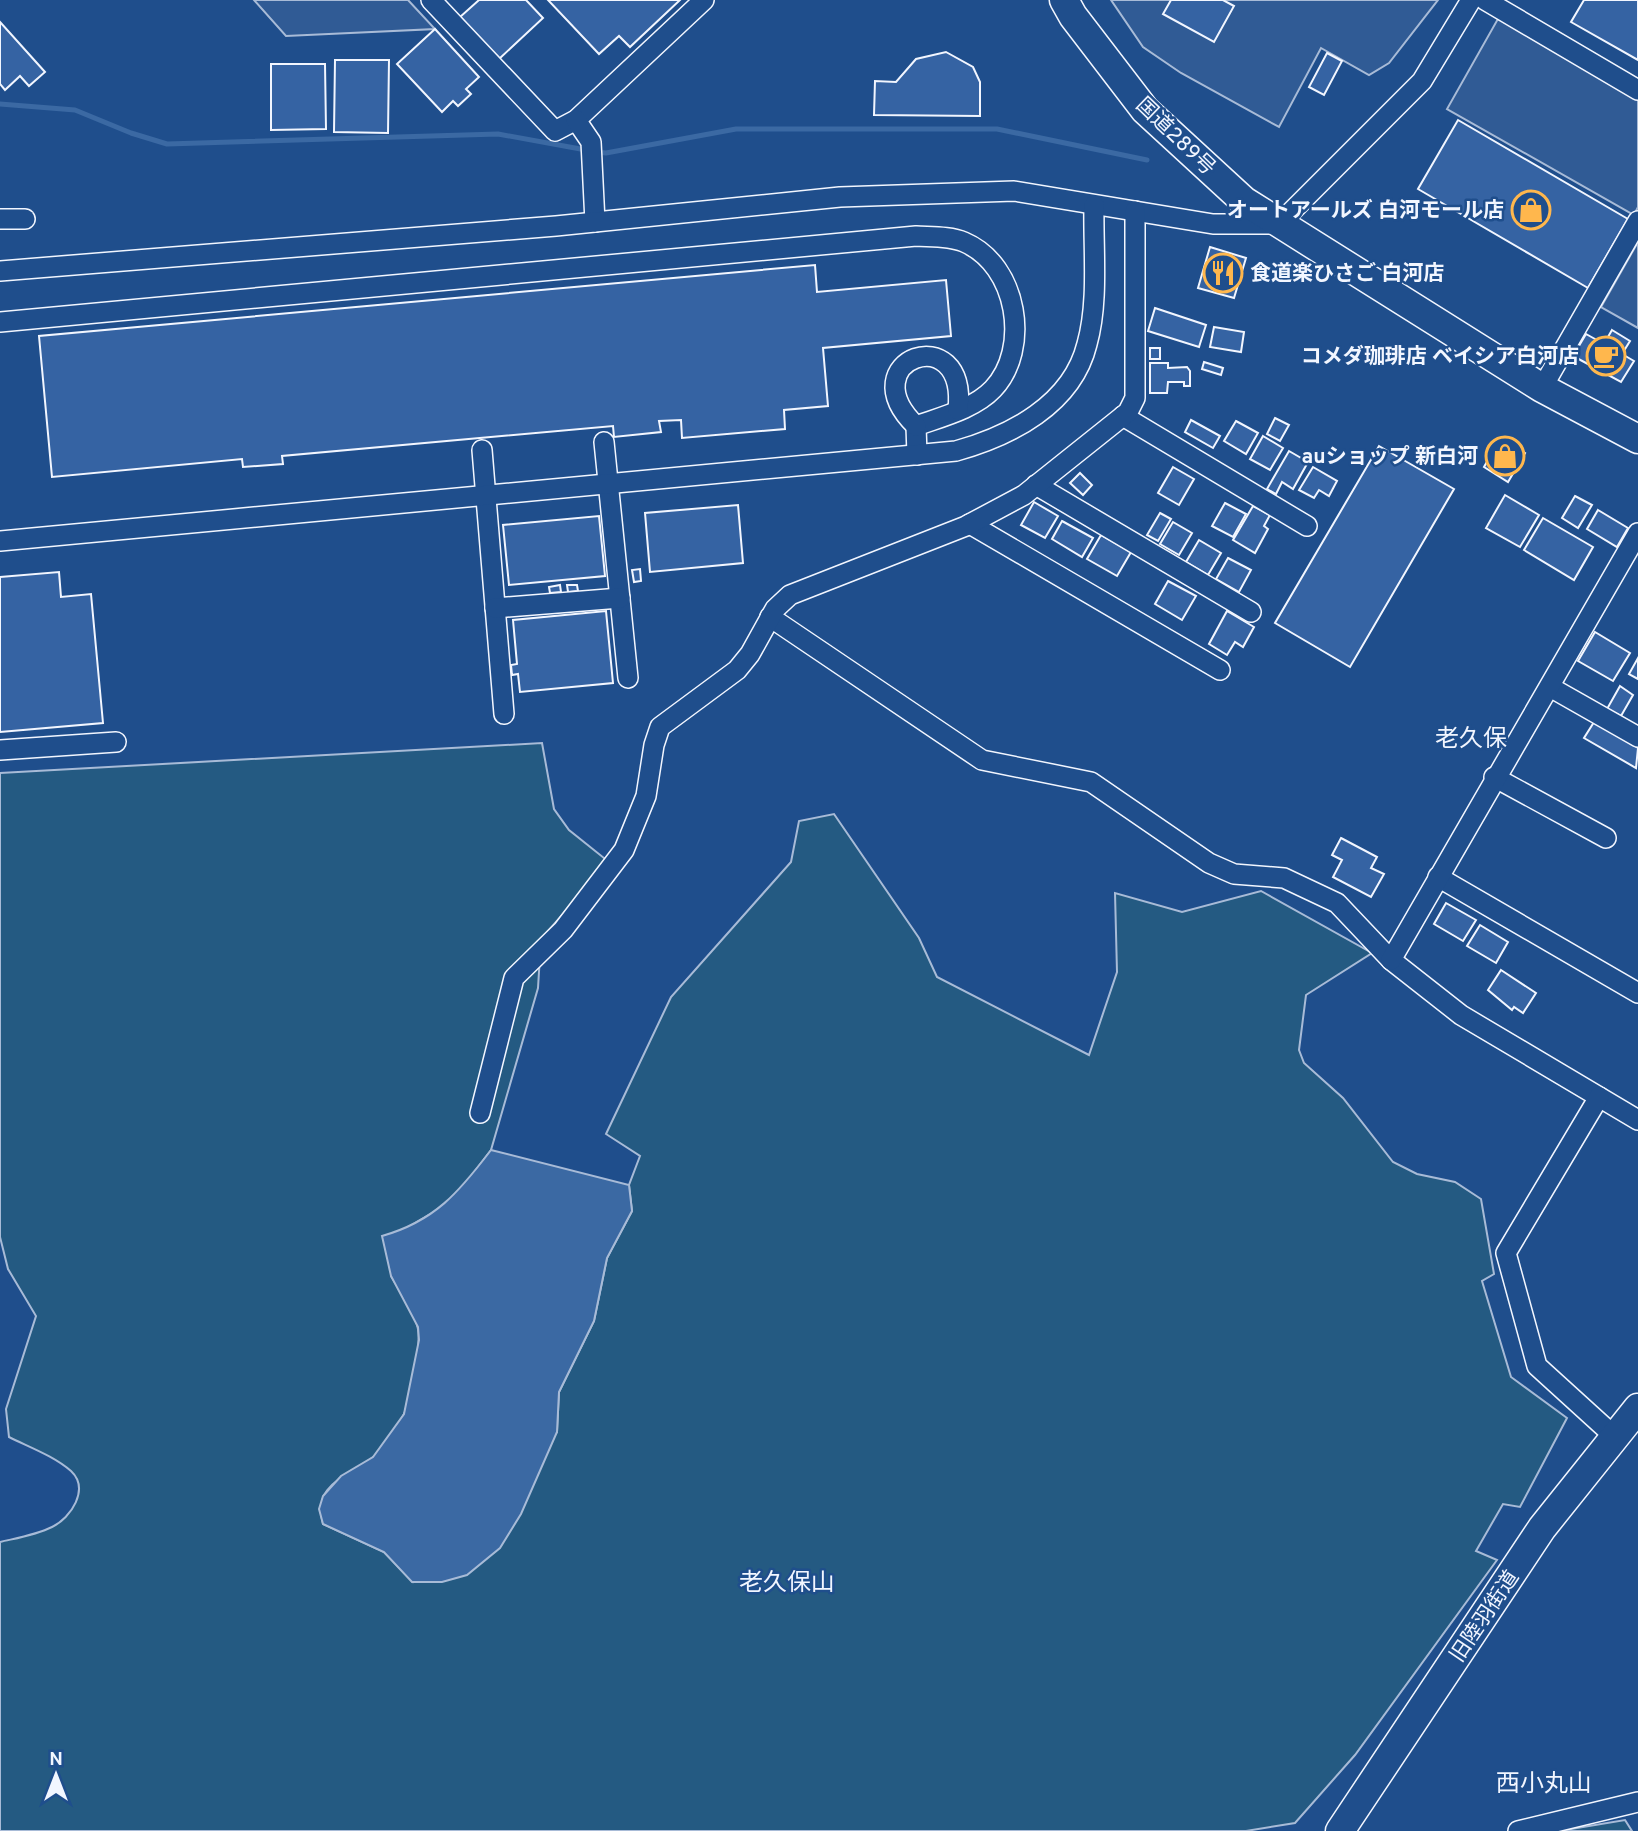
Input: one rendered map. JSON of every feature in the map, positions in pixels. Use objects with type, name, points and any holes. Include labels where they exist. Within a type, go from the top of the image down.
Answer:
[{"type":"highway","name":"国道289号","points":[[1064,0],[1073,16],[1145,110],[1244,201],[1542,388],[1638,439]]},
{"type":"highway","name":"旧陸羽街道","points":[[1340,1831],[1542,1528],[1638,1408]]},
{"type":"street","points":[[431,0],[555,131],[576,120],[704,0]]},
{"type":"street","points":[[0,271],[595,222],[839,197],[1014,191],[1213,224],[1279,224],[1422,81],[1472,0]]},
{"type":"street","points":[[1485,0],[1638,90]]},
{"type":"street","points":[[576,120],[591,142],[595,222]]},
{"type":"street","points":[[0,541],[956,451],[994,441],[1038,415],[1076,372],[1087,345],[1093,290],[1094,205]]},
{"type":"street","points":[[480,1113],[514,978],[563,930],[624,850],[646,796],[654,745],[660,727],[737,670],[750,654],[770,617],[790,595],[970,524],[1036,485],[1123,416],[1135,398],[1135,211]]},
{"type":"street","points":[[0,219],[25,219]]},
{"type":"street","points":[[1542,388],[1638,221]]},
{"type":"street","points":[[0,322],[916,236],[942,237],[964,242],[983,255],[999,276],[1016,322],[1016,347],[1007,371],[992,391],[958,410],[916,426]]},
{"type":"street","points":[[917,454],[916,426],[904,414],[894,386],[894,377],[903,366],[915,359],[939,358],[949,364],[960,393],[958,410]]},
{"type":"street","points":[[1123,416],[1307,526]]},
{"type":"street","points":[[604,442],[628,678]]},
{"type":"street","points":[[482,450],[504,714]]},
{"type":"street","points":[[1036,485],[1251,612]]},
{"type":"street","points":[[970,524],[1220,670]]},
{"type":"street","points":[[1391,960],[1638,533]]},
{"type":"street","points":[[495,608],[620,598]]},
{"type":"street","points":[[770,617],[982,760],[1091,782],[1209,863],[1234,874],[1284,878],[1337,904],[1391,960],[1461,1016],[1638,1120]]},
{"type":"street","points":[[1550,687],[1638,737]]},
{"type":"street","points":[[0,750],[116,742]]},
{"type":"street","points":[[1494,778],[1606,838]]},
{"type":"street","points":[[1438,877],[1638,993]]},
{"type":"street","points":[[1599,1097],[1506,1253],[1537,1366],[1615,1436]]},
{"type":"street","points":[[1518,1831],[1638,1802]]},
{"type":"shaded area","points":[[254,0],[408,0],[435,29],[286,36]]},
{"type":"shaded area","points":[[1111,0],[1438,0],[1389,63],[1369,75],[1321,48],[1279,127],[1181,73],[1143,47]]},
{"type":"shaded area","points":[[1499,17],[1638,96],[1638,207],[1634,215],[1447,109]]},
{"type":"shaded area","points":[[1638,242],[1638,328],[1601,307]]},
{"type":"shaded area","points":[[542,743],[554,809],[569,830],[609,862],[541,939],[538,988],[491,1150],[459,1192],[439,1209],[405,1229],[391,1276],[411,1309],[418,1329],[417,1359],[410,1397],[401,1419],[381,1449],[327,1490],[322,1499],[323,1524],[384,1552],[413,1582],[557,1432],[559,1392],[594,1321],[607,1258],[632,1211],[629,1185],[640,1156],[606,1134],[671,997],[791,862],[799,821],[834,814],[919,938],[937,977],[1089,1055],[1117,972],[1115,893],[1182,912],[1261,891],[1372,953],[1306,995],[1299,1050],[1304,1063],[1343,1098],[1393,1162],[1417,1174],[1455,1182],[1481,1199],[1494,1274],[1482,1281],[1511,1377],[1567,1418],[1520,1507],[1503,1504],[1476,1551],[1497,1560],[1355,1755],[1295,1823],[1246,1831],[0,1831],[0,1542],[40,1532],[59,1523],[76,1502],[79,1486],[71,1471],[64,1466],[9,1437],[6,1409],[36,1316],[8,1269],[0,1237],[0,773]]},
{"type":"shaded area","points":[[491,1150],[629,1185],[632,1211],[607,1258],[594,1321],[559,1392],[557,1432],[521,1514],[500,1548],[467,1575],[442,1582],[412,1582],[384,1552],[323,1524],[319,1509],[323,1496],[341,1476],[373,1457],[404,1414],[419,1340],[418,1327],[391,1276],[382,1236],[417,1222],[444,1203]]},
{"type":"shaded area","points":[[1625,1820],[1632,1831],[1559,1831]]},
{"type":"building","points":[[479,0],[526,0],[543,18],[499,59],[460,17]]},
{"type":"building","points":[[548,0],[680,0],[630,47],[619,36],[599,54]]},
{"type":"building","points":[[1171,0],[1223,0],[1234,6],[1214,42],[1163,14]]},
{"type":"building","points":[[1584,0],[1638,0],[1638,60],[1571,22]]},
{"type":"building","points":[[0,22],[45,72],[29,86],[20,76],[5,90],[0,84]]},
{"type":"building","points":[[435,29],[479,77],[466,89],[471,94],[458,106],[453,101],[442,112],[397,64]]},
{"type":"building","points":[[946,52],[973,67],[980,82],[980,116],[874,115],[875,81],[896,82],[916,59]]},
{"type":"building","points":[[1327,53],[1342,61],[1324,95],[1309,87]]},
{"type":"building","points":[[335,60],[389,60],[388,133],[334,132]]},
{"type":"building","points":[[271,64],[325,64],[326,129],[271,130]]},
{"type":"building","points":[[1458,120],[1628,219],[1588,288],[1418,189]]},
{"type":"building","points":[[1210,247],[1246,258],[1234,298],[1198,288]]},
{"type":"building","points":[[815,265],[817,292],[946,280],[951,336],[823,348],[828,406],[784,410],[785,429],[682,438],[681,420],[659,421],[661,432],[614,437],[613,426],[282,456],[283,464],[243,467],[242,459],[52,477],[39,336]]},
{"type":"building","points":[[1155,308],[1206,325],[1199,347],[1148,331]]},
{"type":"building","points":[[1214,327],[1244,332],[1241,352],[1210,347]]},
{"type":"building","points":[[1612,330],[1630,341],[1622,354],[1634,361],[1621,382],[1573,356],[1586,334],[1604,344]]},
{"type":"building","points":[[1150,348],[1160,348],[1160,359],[1150,359]]},
{"type":"building","points":[[1204,362],[1223,368],[1221,375],[1202,369]]},
{"type":"building","points":[[1150,363],[1168,363],[1168,368],[1187,367],[1190,371],[1190,386],[1184,386],[1184,382],[1168,382],[1167,393],[1150,393]]},
{"type":"building","points":[[1275,418],[1289,425],[1280,441],[1267,434]]},
{"type":"building","points":[[1191,420],[1220,436],[1213,448],[1185,432]]},
{"type":"building","points":[[1236,421],[1258,433],[1246,454],[1224,441]]},
{"type":"building","points":[[1263,436],[1283,448],[1270,470],[1250,459]]},
{"type":"building","points":[[1500,439],[1525,453],[1508,482],[1484,467]]},
{"type":"building","points":[[1379,446],[1454,489],[1350,667],[1275,623]]},
{"type":"building","points":[[1289,451],[1308,462],[1293,489],[1282,482],[1276,494],[1267,489]]},
{"type":"building","points":[[1173,467],[1194,479],[1179,505],[1158,493]]},
{"type":"building","points":[[1313,467],[1337,481],[1329,496],[1319,490],[1314,498],[1299,490]]},
{"type":"building","points":[[1080,473],[1092,485],[1083,495],[1070,483]]},
{"type":"building","points":[[1505,495],[1539,515],[1520,547],[1486,528]]},
{"type":"building","points":[[1575,496],[1592,505],[1578,528],[1562,518]]},
{"type":"building","points":[[1034,502],[1058,516],[1045,538],[1021,525]]},
{"type":"building","points":[[1225,503],[1246,514],[1233,537],[1212,526]]},
{"type":"building","points":[[738,505],[743,563],[650,572],[645,513]]},
{"type":"building","points":[[1253,506],[1270,515],[1264,526],[1268,529],[1255,553],[1233,540]]},
{"type":"building","points":[[1598,510],[1628,528],[1617,547],[1587,529]]},
{"type":"building","points":[[1160,513],[1171,519],[1158,541],[1147,535]]},
{"type":"building","points":[[599,516],[605,576],[509,585],[503,525]]},
{"type":"building","points":[[1543,518],[1593,547],[1574,580],[1524,550]]},
{"type":"building","points":[[1062,521],[1093,538],[1082,557],[1052,539]]},
{"type":"building","points":[[1173,522],[1192,533],[1179,555],[1160,544]]},
{"type":"building","points":[[1101,535],[1131,552],[1117,576],[1087,559]]},
{"type":"building","points":[[1199,540],[1221,553],[1208,575],[1186,562]]},
{"type":"building","points":[[1228,558],[1251,570],[1239,592],[1216,579]]},
{"type":"building","points":[[640,569],[641,581],[634,582],[632,570]]},
{"type":"building","points":[[59,572],[61,597],[91,594],[103,723],[0,732],[0,577]]},
{"type":"building","points":[[1168,581],[1196,596],[1182,620],[1155,604]]},
{"type":"building","points":[[560,585],[561,592],[550,593],[549,587]]},
{"type":"building","points":[[567,585],[577,585],[578,591],[568,592]]},
{"type":"building","points":[[606,611],[613,683],[520,692],[518,674],[512,675],[511,665],[517,664],[513,620]]},
{"type":"building","points":[[1227,611],[1254,627],[1243,647],[1235,642],[1227,655],[1209,644]]},
{"type":"building","points":[[1595,632],[1630,653],[1613,681],[1578,661]]},
{"type":"building","points":[[1638,658],[1638,679],[1629,674]]},
{"type":"building","points":[[1620,686],[1633,695],[1621,716],[1607,709]]},
{"type":"building","points":[[1594,722],[1638,748],[1636,768],[1584,738]]},
{"type":"building","points":[[1341,838],[1377,857],[1371,868],[1384,874],[1371,897],[1333,877],[1342,860],[1332,855]]},
{"type":"building","points":[[1446,903],[1476,920],[1463,941],[1434,924]]},
{"type":"building","points":[[1480,925],[1508,942],[1496,963],[1467,946]]},
{"type":"building","points":[[1501,970],[1536,993],[1523,1013],[1514,1007],[1512,1010],[1488,990]]},
{"type":"waterway","points":[[0,104],[75,110],[131,133],[167,144],[498,134],[586,150]]},
{"type":"waterway","points":[[596,152],[606,153],[736,129],[997,129],[1147,160]]},
{"type":"place","name":"オートアールズ 白河モール店","points":[[1531,210]]},
{"type":"place","name":"食道楽ひさご 白河店","points":[[1223,273]]},
{"type":"place","name":"コメダ珈琲店 ベイシア白河店","points":[[1606,356]]},
{"type":"place","name":"auショップ 新白河","points":[[1505,456]]},
{"type":"district","name":"老久保","points":[[1471,738]]},
{"type":"district","name":"老久保山","points":[[787,1582]]},
{"type":"district","name":"西小丸山","points":[[1544,1783]]}]
